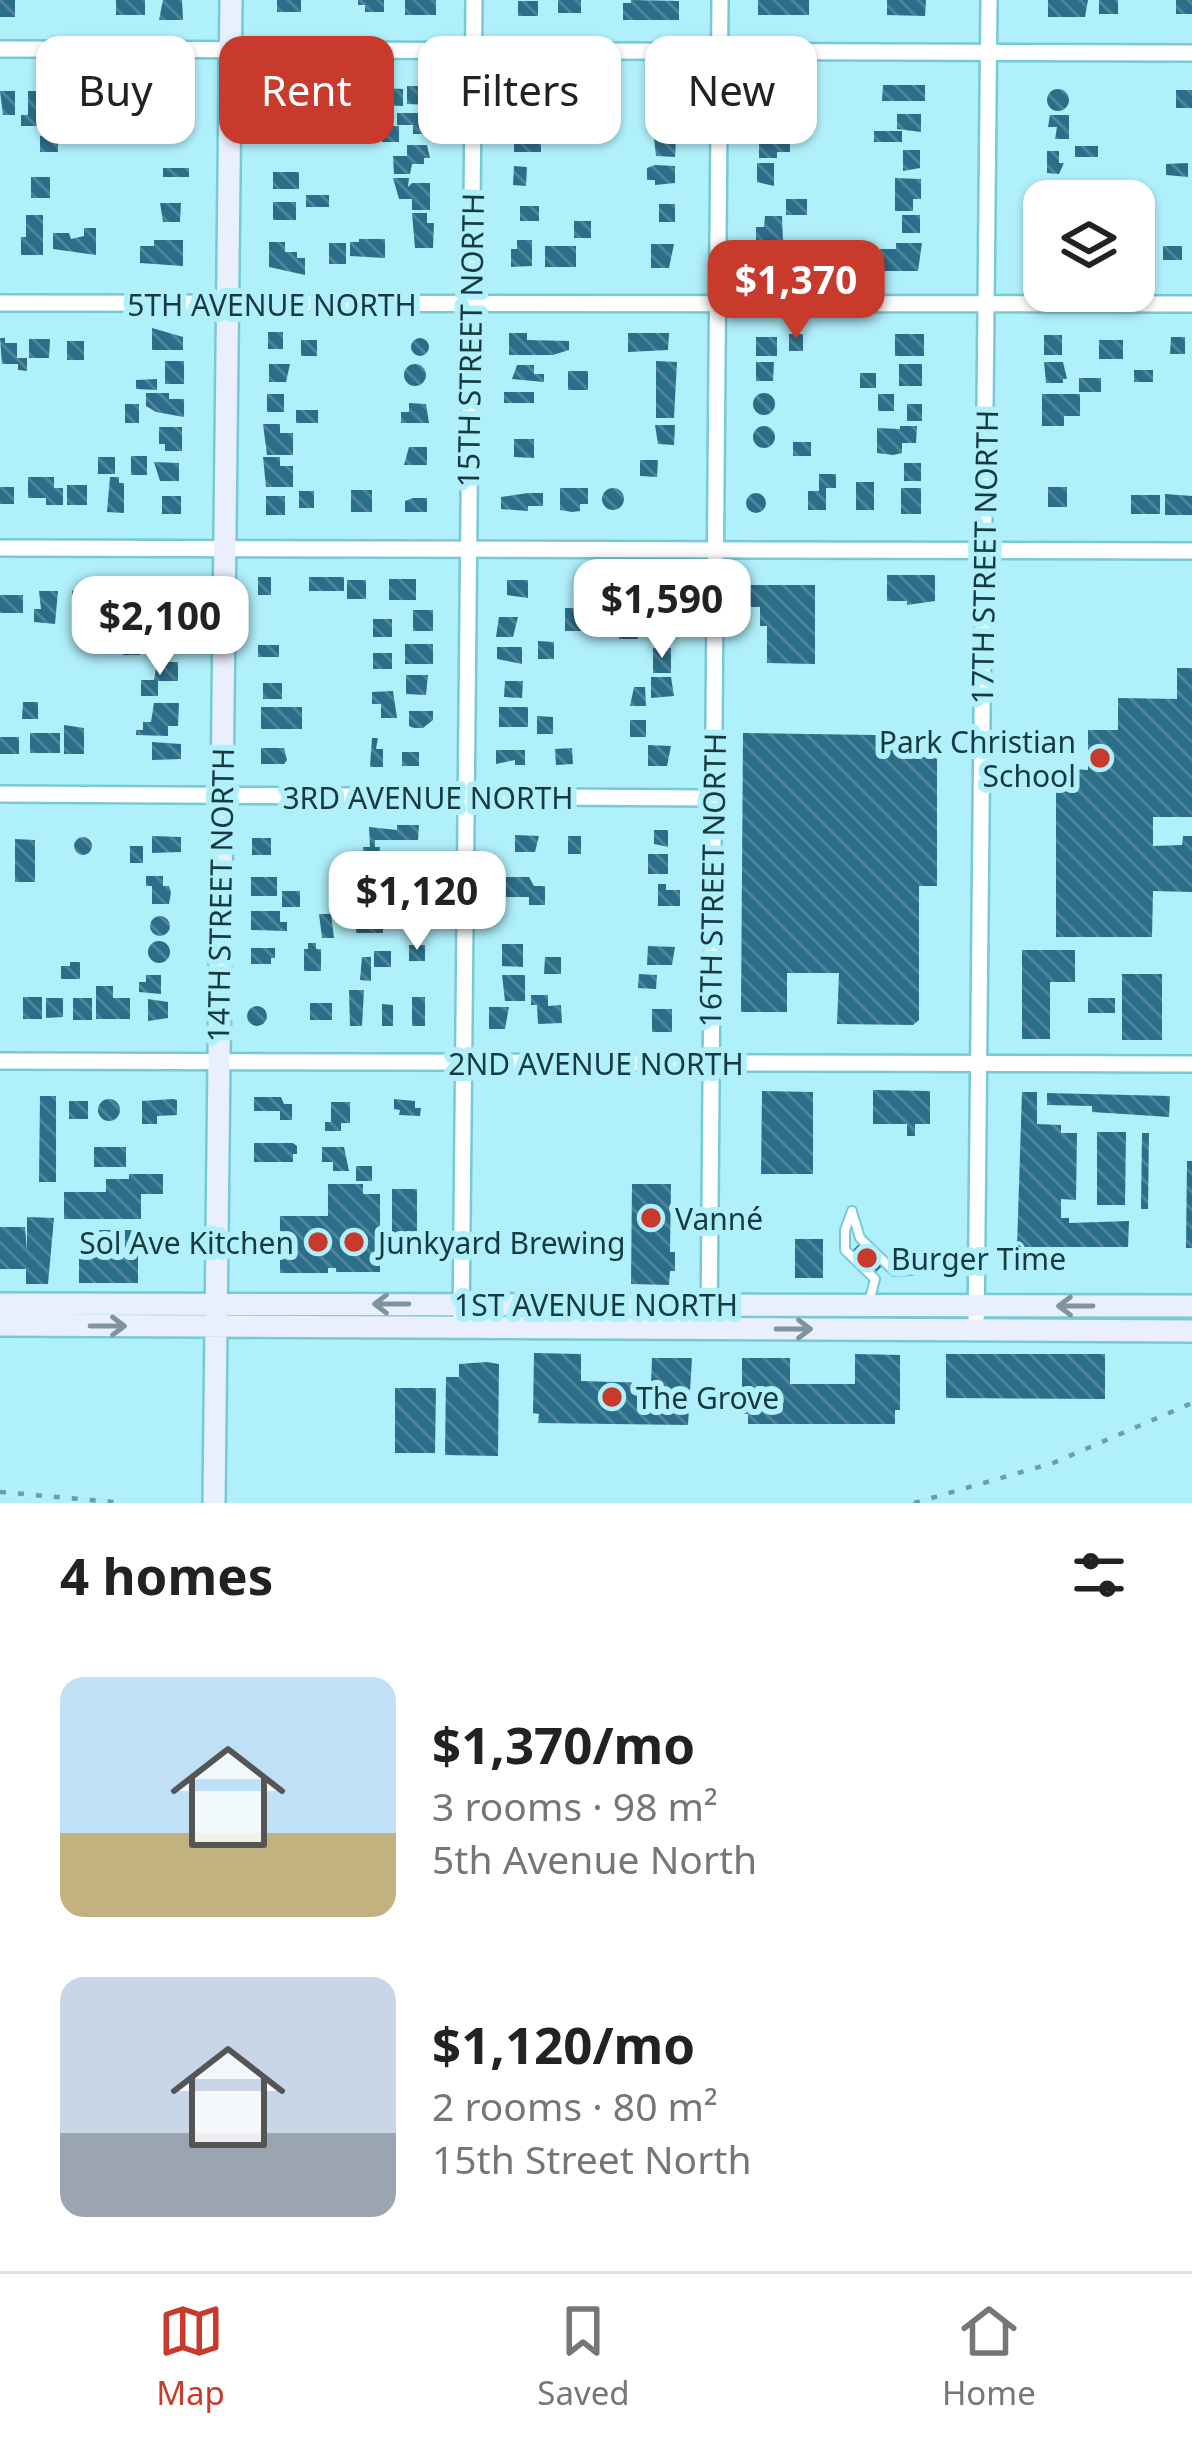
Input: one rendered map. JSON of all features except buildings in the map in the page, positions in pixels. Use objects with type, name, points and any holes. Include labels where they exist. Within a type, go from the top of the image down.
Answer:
[{"type":"main road","name":"14TH STREET NORTH","points":[[230,36],[231,0]]},
{"type":"main road","name":"14TH STREET NORTH","points":[[214,1503],[229,144]]},
{"type":"main road","name":"1ST AVENUE NORTH","points":[[0,1325],[461,1303],[1192,1306]]},
{"type":"main road","name":"1ST AVENUE NORTH","points":[[0,1304],[461,1328],[1192,1331]]},
{"type":"street","name":"15TH STREET NORTH","points":[[473,36],[474,0]]},
{"type":"street","name":"16TH STREET NORTH","points":[[720,0],[720,36]]},
{"type":"street","name":"17TH STREET NORTH","points":[[976,1330],[989,0]]},
{"type":"street","points":[[0,49],[219,50]]},
{"type":"street","points":[[817,51],[1192,53]]},
{"type":"street","name":"15TH STREET NORTH","points":[[461,1328],[472,144]]},
{"type":"street","name":"16TH STREET NORTH","points":[[709,1328],[719,144]]},
{"type":"street","name":"5TH AVENUE NORTH","points":[[0,304],[1192,304]]},
{"type":"street","points":[[0,548],[1192,551]]},
{"type":"street","name":"3RD AVENUE NORTH","points":[[0,794],[713,798]]},
{"type":"street","name":"2ND AVENUE NORTH","points":[[0,1061],[1192,1064]]},
{"type":"lane","points":[[869,1304],[869,1289],[875,1280],[845,1250],[852,1211],[860,1238],[894,1270],[913,1270]]},
{"type":"railway","points":[[914,1503],[1053,1463],[1192,1403]]},
{"type":"railway","points":[[0,1492],[125,1503]]},
{"type":"place","name":"Park Christian School","points":[[1100,758]]},
{"type":"place","name":"Vanné","points":[[651,1218]]},
{"type":"place","name":"Sol Ave Kitchen","points":[[318,1242]]},
{"type":"place","name":"Junkyard Brewing","points":[[354,1242]]},
{"type":"place","name":"Burger Time","points":[[867,1258]]},
{"type":"place","name":"The Grove","points":[[612,1397]]}]
